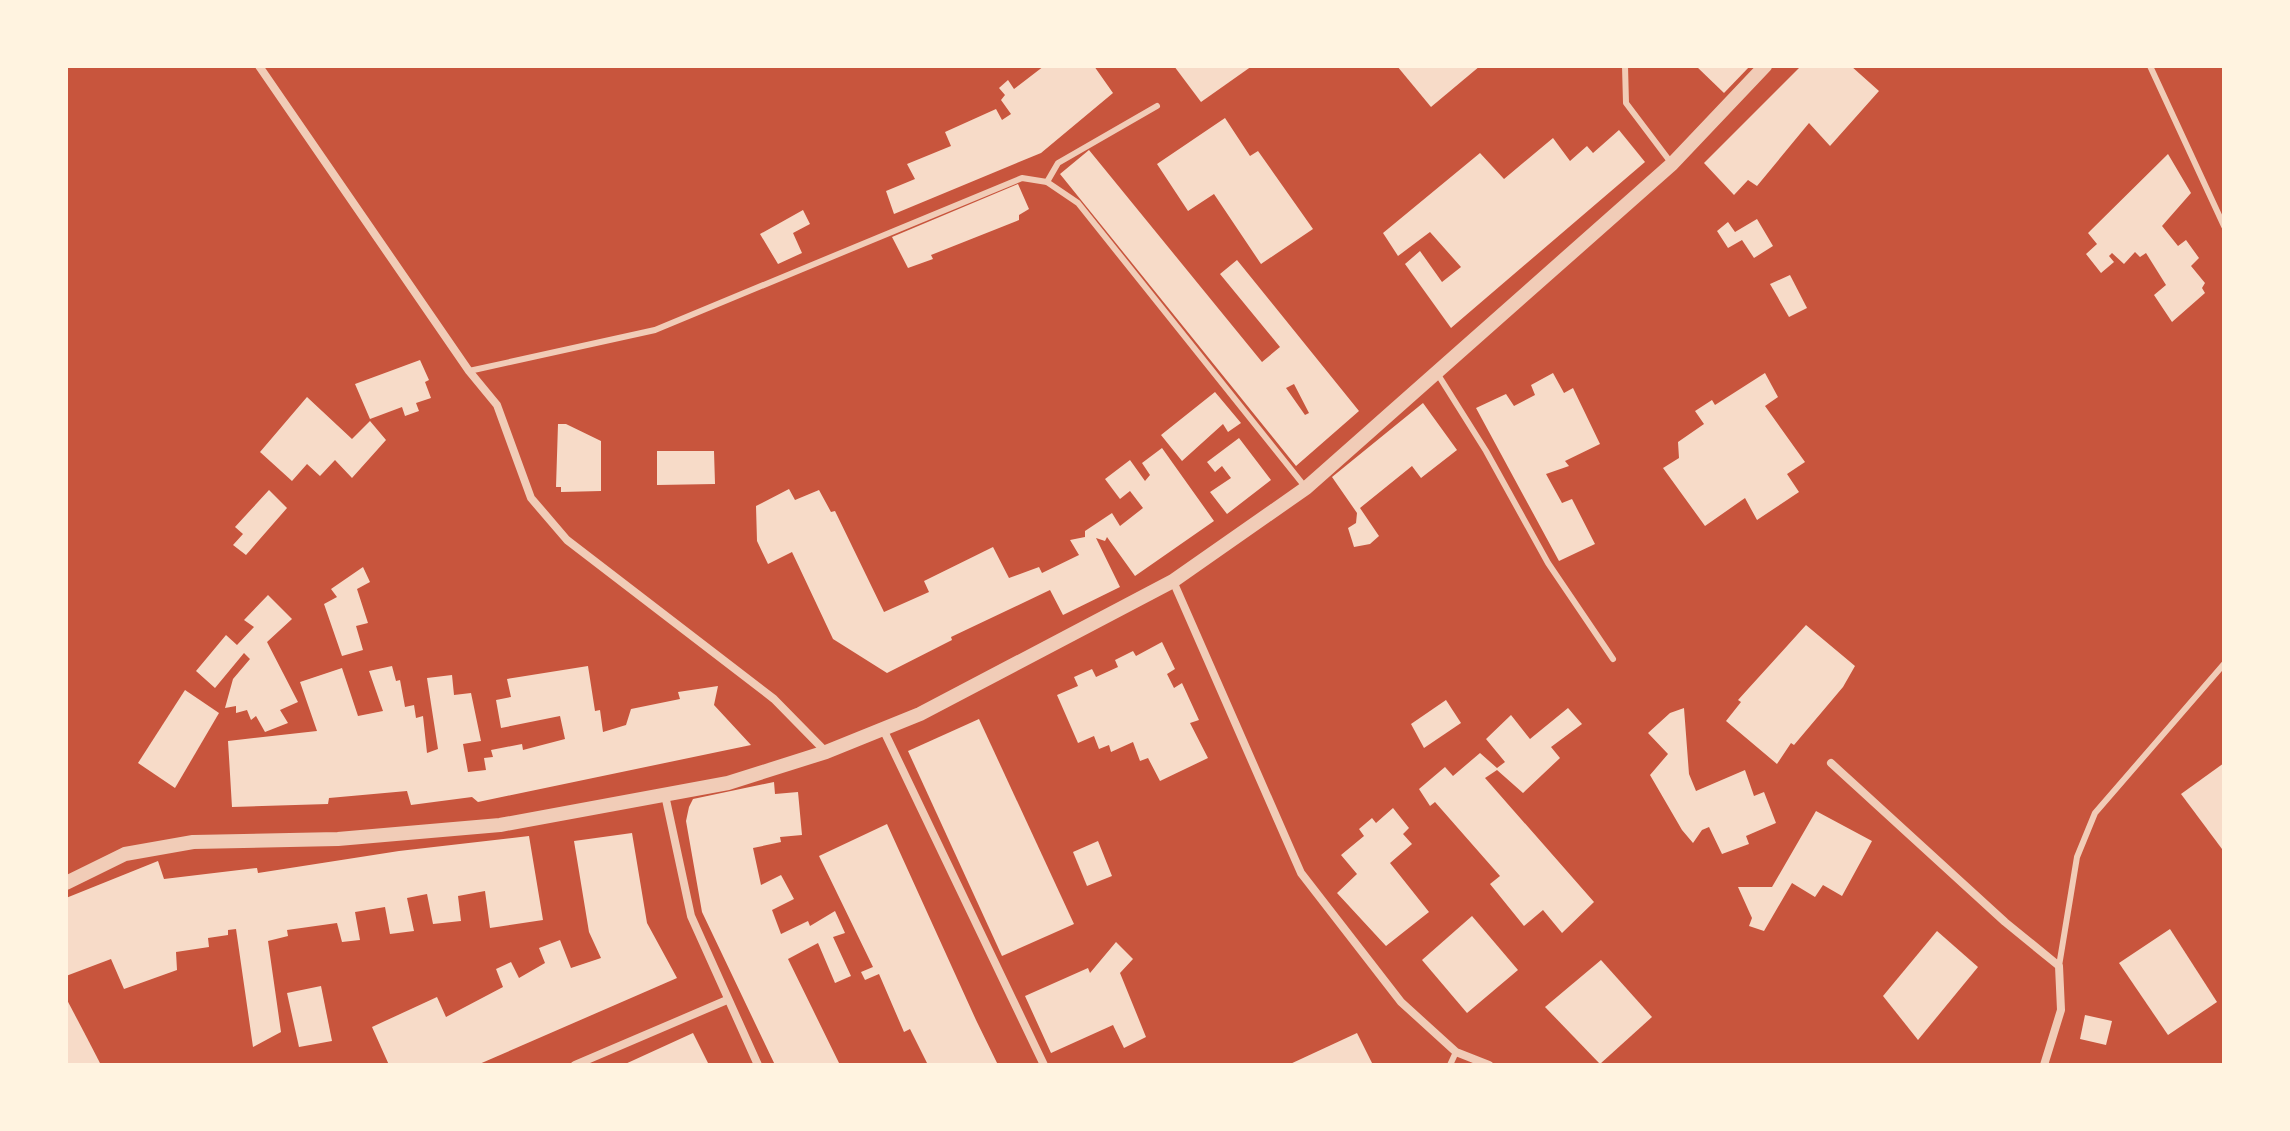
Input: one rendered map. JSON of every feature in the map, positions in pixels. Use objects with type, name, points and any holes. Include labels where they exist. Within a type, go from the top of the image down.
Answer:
[{"type":"street","points":[[259,66],[469,371],[497,405],[531,498],[567,540],[774,699],[826,752]]},
{"type":"street","points":[[66,883],[125,854],[193,842],[338,839],[500,825],[728,783],[826,752],[920,714],[1173,581],[1306,488],[1435,370],[1672,164],[1765,66]]},
{"type":"street","points":[[1173,581],[1301,873],[1401,1002],[1456,1052],[1489,1065]]},
{"type":"street","points":[[883,729],[1044,1065]]},
{"type":"street","points":[[1831,763],[2005,922],[2059,966],[2061,1010],[2044,1065]]},
{"type":"street","points":[[665,795],[691,916],[758,1065]]},
{"type":"street","points":[[575,1065],[727,1000]]},
{"type":"lane","points":[[1625,66],[1626,103],[1672,164]]},
{"type":"lane","points":[[2150,66],[2224,226]]},
{"type":"lane","points":[[1047,182],[1058,163],[1157,106]]},
{"type":"lane","points":[[469,371],[655,330],[1022,178],[1047,182],[1078,203],[1306,488]]},
{"type":"lane","points":[[1435,370],[1486,451],[1548,563],[1613,659]]},
{"type":"lane","points":[[2059,966],[2077,857],[2095,813],[2224,664]]},
{"type":"lane","points":[[1450,1065],[1456,1052]]},
{"type":"building","points":[[1044,66],[1094,66],[1113,93],[1041,153],[894,214],[886,191],[915,179],[907,164],[951,146],[945,132],[996,109],[1002,120],[1011,114],[1001,100],[1005,95],[999,88],[1008,80],[1014,89]]},
{"type":"building","points":[[1174,66],[1252,66],[1201,102]]},
{"type":"building","points":[[1397,66],[1480,66],[1431,107]]},
{"type":"building","points":[[1696,66],[1750,66],[1724,93]]},
{"type":"building","points":[[1801,66],[1851,66],[1879,91],[1830,146],[1809,123],[1757,186],[1748,180],[1734,195],[1704,163]]},
{"type":"building","points":[[1225,118],[1250,156],[1258,151],[1313,229],[1261,264],[1214,194],[1188,211],[1157,164]]},
{"type":"building","points":[[1619,130],[1645,162],[1451,328],[1405,264],[1420,251],[1442,282],[1461,267],[1430,232],[1398,256],[1383,233],[1480,153],[1504,179],[1553,138],[1570,161],[1587,146],[1593,153]]},
{"type":"building","points":[[1089,150],[1262,362],[1280,347],[1220,274],[1237,260],[1359,411],[1296,466],[1060,174]],"holes":[[[1294,384],[1309,413],[1305,415],[1286,388]]]},
{"type":"building","points":[[2168,154],[2191,193],[2162,226],[2178,246],[2186,240],[2199,258],[2191,266],[2205,283],[2202,288],[2205,293],[2172,322],[2154,295],[2166,285],[2146,253],[2140,257],[2135,252],[2124,264],[2112,253],[2109,256],[2114,262],[2101,273],[2086,254],[2097,244],[2088,233]]},
{"type":"building","points":[[1018,184],[1029,209],[1019,215],[1019,220],[931,255],[933,259],[908,268],[892,237]]},
{"type":"building","points":[[803,210],[810,224],[793,233],[802,253],[778,264],[760,234]]},
{"type":"building","points":[[1757,219],[1773,246],[1754,258],[1742,240],[1728,248],[1717,231],[1728,222],[1735,232]]},
{"type":"building","points":[[1790,275],[1807,308],[1789,317],[1770,284]]},
{"type":"building","points":[[420,360],[429,380],[425,382],[431,398],[416,403],[419,411],[405,416],[402,407],[370,419],[355,384]]},
{"type":"building","points":[[1553,373],[1564,393],[1573,388],[1600,444],[1565,461],[1569,466],[1546,474],[1562,503],[1572,499],[1595,544],[1559,561],[1476,408],[1506,394],[1514,406],[1535,395],[1531,385]]},
{"type":"building","points":[[1765,373],[1778,397],[1765,406],[1805,462],[1787,474],[1799,492],[1757,520],[1745,498],[1705,526],[1663,468],[1679,458],[1678,442],[1704,424],[1695,411],[1712,400],[1715,405]]},
{"type":"building","points":[[1215,392],[1241,423],[1228,432],[1223,424],[1182,461],[1161,435]]},
{"type":"building","points":[[307,397],[352,439],[370,421],[386,440],[352,478],[335,460],[320,476],[307,464],[292,481],[260,452]]},
{"type":"building","points":[[1423,403],[1457,450],[1421,478],[1412,466],[1360,508],[1379,536],[1370,544],[1354,547],[1348,528],[1356,523],[1357,513],[1332,477]]},
{"type":"building","points":[[558,424],[566,424],[601,441],[601,491],[561,492],[561,487],[556,487]]},
{"type":"building","points":[[1239,438],[1271,480],[1227,514],[1210,492],[1231,478],[1222,466],[1215,472],[1207,462]]},
{"type":"building","points":[[1162,448],[1214,521],[1135,576],[1107,537],[1105,541],[1096,538],[1120,587],[1063,615],[1050,590],[951,637],[952,640],[887,673],[833,639],[792,552],[768,564],[757,541],[756,506],[789,489],[795,500],[819,490],[831,512],[835,511],[884,612],[929,592],[924,581],[993,547],[1009,578],[1039,567],[1042,573],[1079,555],[1070,540],[1085,537],[1085,531],[1112,513],[1120,526],[1143,508],[1130,491],[1120,499],[1105,479],[1130,460],[1145,481],[1150,475],[1142,463]]},
{"type":"building","points":[[657,451],[714,451],[715,484],[657,485]]},
{"type":"building","points":[[269,490],[287,508],[246,555],[233,545],[243,534],[235,527]]},
{"type":"building","points":[[363,567],[370,582],[357,589],[368,623],[356,626],[363,650],[342,656],[324,604],[337,597],[331,589]]},
{"type":"building","points":[[268,595],[292,619],[267,642],[298,702],[280,710],[288,723],[265,732],[256,716],[251,720],[247,710],[236,713],[236,706],[225,708],[233,679],[250,659],[244,653],[215,688],[196,671],[226,635],[237,645],[254,627],[244,620]]},
{"type":"building","points":[[1806,625],[1855,666],[1843,687],[1794,745],[1791,743],[1777,764],[1726,721],[1741,702],[1738,700]]},
{"type":"building","points":[[1162,642],[1175,669],[1167,674],[1174,688],[1182,683],[1199,720],[1190,723],[1208,758],[1160,781],[1148,758],[1140,761],[1133,742],[1111,752],[1109,745],[1099,749],[1094,736],[1078,743],[1057,695],[1078,686],[1074,677],[1092,669],[1096,677],[1118,667],[1115,660],[1133,651],[1136,656]]},
{"type":"building","points":[[392,666],[396,681],[400,680],[405,707],[414,705],[416,718],[423,716],[427,753],[438,749],[427,678],[452,675],[454,695],[471,693],[481,741],[463,744],[468,772],[486,770],[484,758],[493,757],[491,750],[522,744],[523,750],[565,739],[560,716],[501,728],[496,700],[511,697],[507,679],[588,666],[595,711],[600,710],[603,732],[626,725],[631,709],[680,699],[678,692],[718,686],[714,705],[751,745],[478,802],[472,797],[411,805],[407,791],[329,798],[328,804],[232,807],[228,741],[317,731],[300,682],[342,668],[358,716],[383,711],[369,671]]},
{"type":"building","points":[[185,690],[219,713],[175,788],[138,763]]},
{"type":"building","points":[[1446,700],[1461,723],[1424,748],[1411,724]]},
{"type":"building","points":[[1568,708],[1582,724],[1551,747],[1560,758],[1523,793],[1497,770],[1485,778],[1594,902],[1562,933],[1543,910],[1524,926],[1490,884],[1500,876],[1435,802],[1430,806],[1419,789],[1445,767],[1453,776],[1480,753],[1497,768],[1505,762],[1486,739],[1511,715],[1530,739]]},
{"type":"building","points":[[1684,708],[1689,774],[1696,791],[1745,770],[1754,796],[1764,792],[1776,823],[1746,836],[1749,844],[1722,854],[1709,827],[1702,830],[1693,843],[1650,775],[1668,754],[1648,733],[1670,713]]},
{"type":"building","points":[[979,719],[1074,924],[1002,956],[908,751]]},
{"type":"building","points":[[2224,763],[2224,848],[2222,849],[2181,794]]},
{"type":"building","points":[[774,782],[775,794],[798,792],[802,835],[780,837],[781,842],[753,848],[761,885],[781,875],[794,899],[772,910],[781,934],[808,921],[810,926],[835,911],[845,933],[833,937],[851,976],[835,983],[818,943],[788,959],[840,1065],[775,1065],[702,912],[686,821],[693,799]]},
{"type":"building","points":[[1393,808],[1409,828],[1403,834],[1412,844],[1390,863],[1429,912],[1386,946],[1337,893],[1357,874],[1341,855],[1364,836],[1359,829],[1372,818],[1376,823]]},
{"type":"building","points":[[1816,811],[1872,841],[1842,896],[1823,885],[1815,897],[1792,883],[1764,931],[1749,926],[1752,918],[1738,887],[1772,887]]},
{"type":"building","points":[[887,824],[998,1065],[928,1065],[910,1029],[904,1032],[879,974],[865,980],[861,972],[873,967],[819,856]]},
{"type":"building","points":[[632,833],[647,923],[677,978],[477,1065],[389,1065],[372,1027],[437,997],[446,1017],[503,987],[496,969],[511,962],[519,978],[545,963],[539,948],[560,940],[571,968],[601,958],[589,932],[574,841]]},
{"type":"building","points":[[529,836],[543,920],[490,928],[485,891],[458,896],[461,921],[433,924],[427,894],[407,898],[414,931],[390,934],[385,907],[355,912],[360,940],[342,942],[337,923],[287,930],[288,936],[268,941],[281,1032],[253,1047],[236,929],[228,930],[228,935],[208,938],[209,947],[176,952],[177,970],[124,989],[111,959],[66,976],[66,898],[158,861],[164,879],[257,868],[258,873],[399,851]]},
{"type":"building","points":[[1098,841],[1112,876],[1087,886],[1073,852]]},
{"type":"building","points":[[1472,916],[1518,970],[1467,1013],[1422,960]]},
{"type":"building","points":[[2170,929],[2217,1002],[2168,1035],[2119,963]]},
{"type":"building","points":[[1937,931],[1978,967],[1918,1040],[1883,996]]},
{"type":"building","points":[[1116,942],[1133,959],[1120,973],[1146,1037],[1124,1048],[1113,1025],[1051,1053],[1025,996],[1088,968],[1090,973]]},
{"type":"building","points":[[1601,960],[1652,1017],[1600,1064],[1545,1007]]},
{"type":"building","points":[[321,986],[332,1041],[299,1047],[287,993]]},
{"type":"building","points":[[66,998],[86,1036],[101,1065],[66,1065]]},
{"type":"building","points":[[2085,1015],[2112,1021],[2106,1045],[2080,1039]]},
{"type":"building","points":[[693,1033],[709,1065],[623,1065]]},
{"type":"building","points":[[1357,1033],[1373,1065],[1288,1065]]}]
